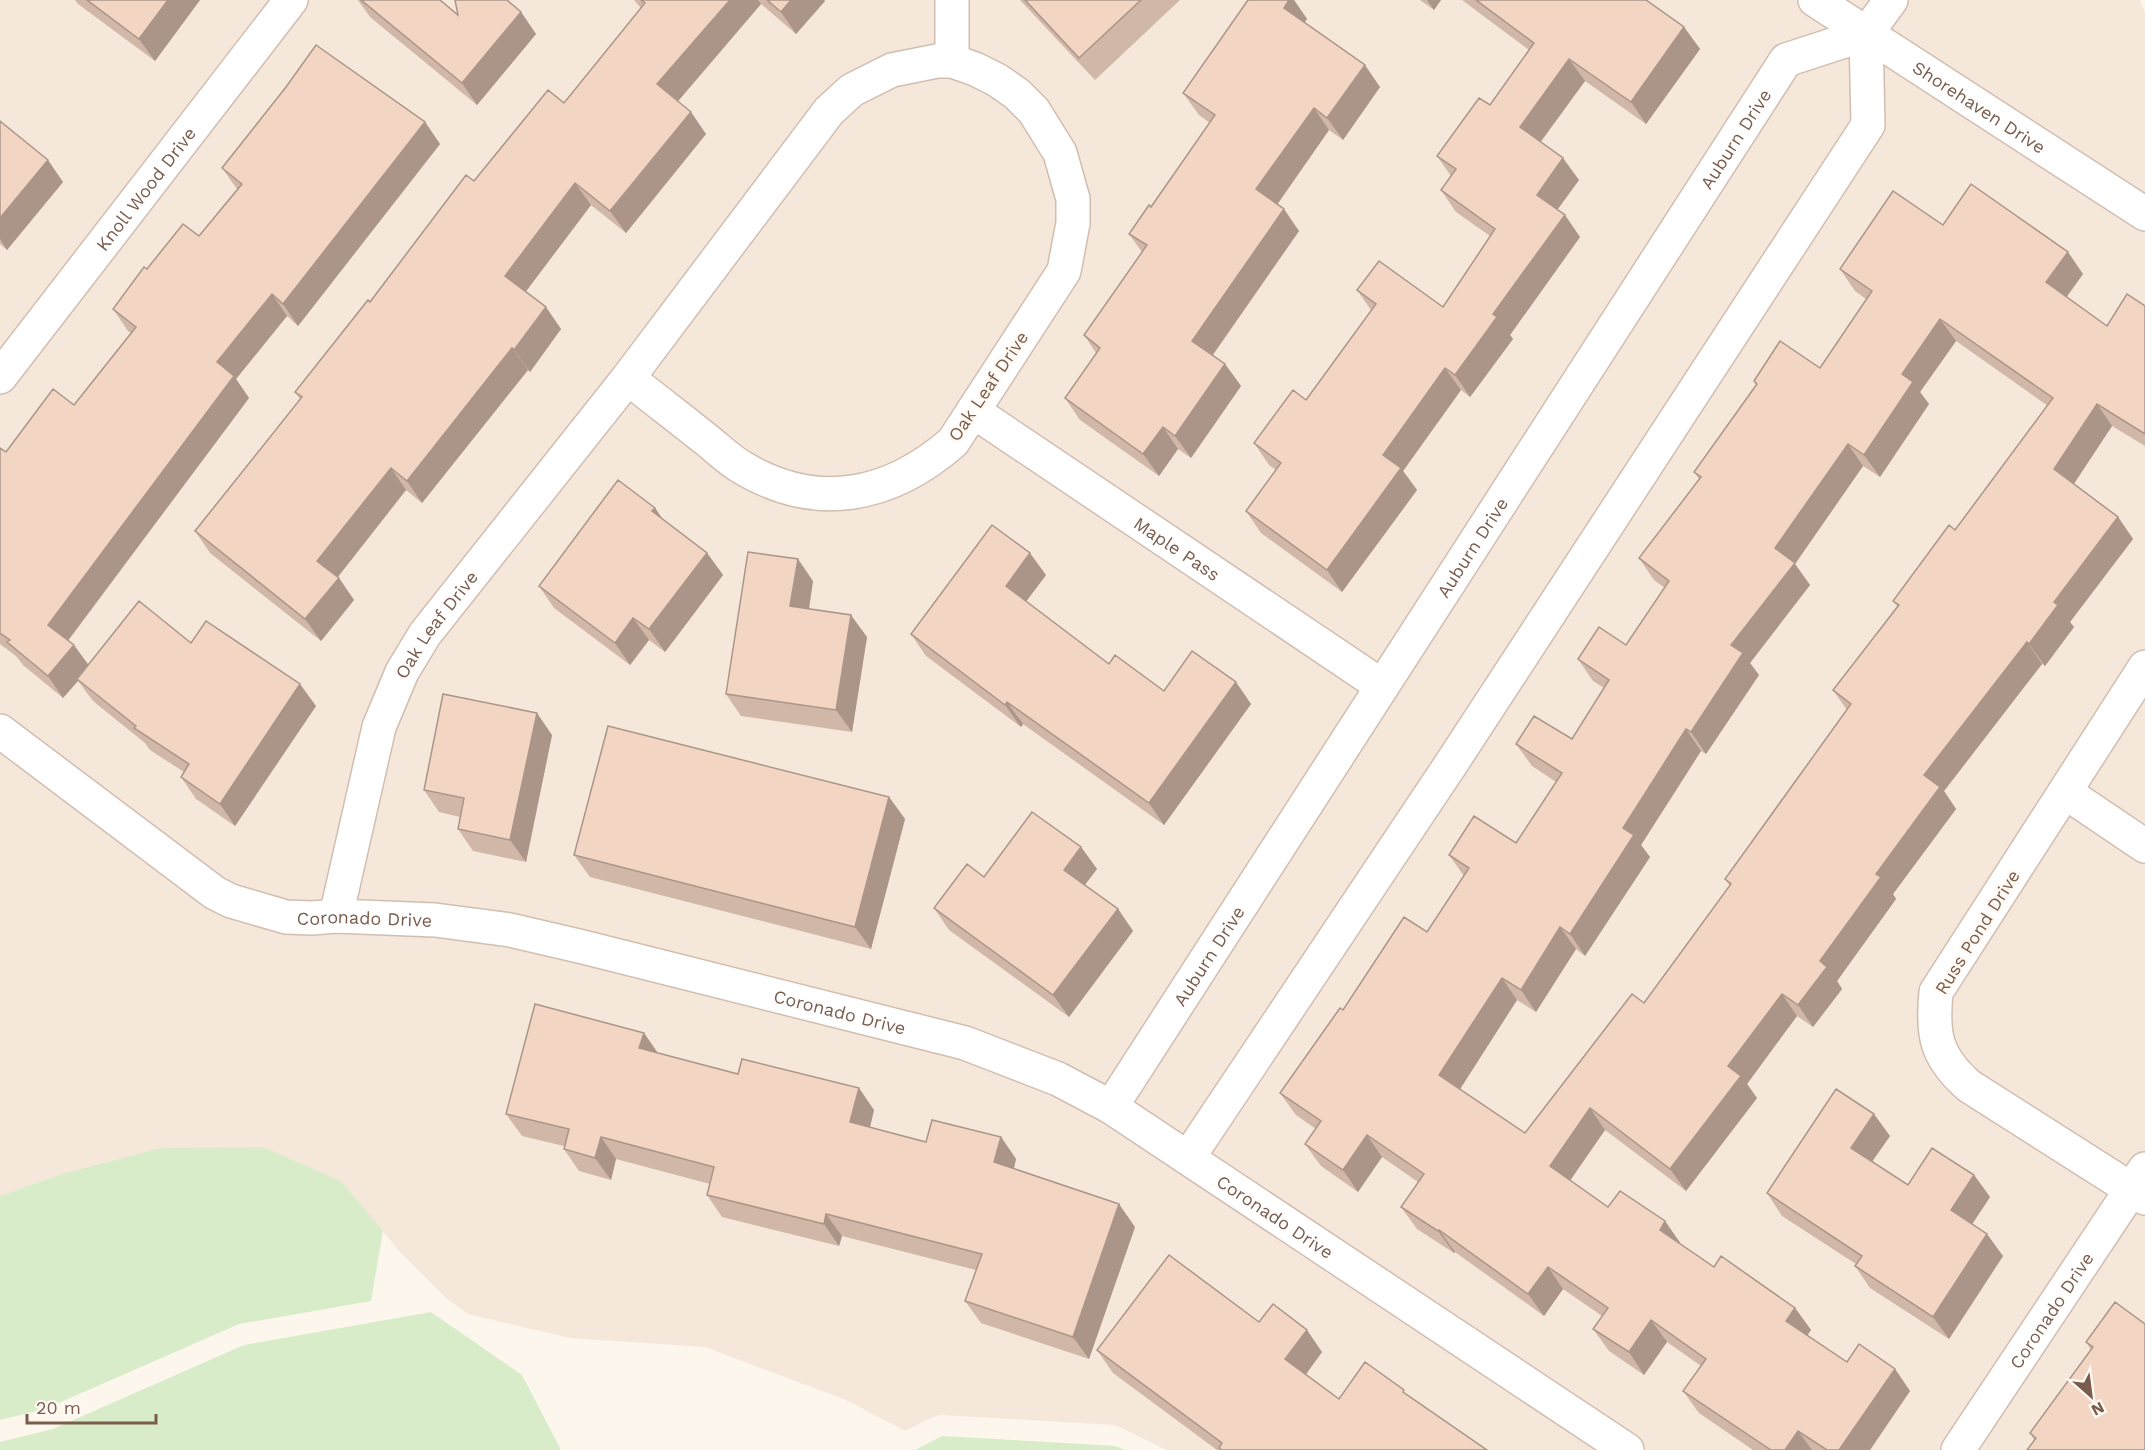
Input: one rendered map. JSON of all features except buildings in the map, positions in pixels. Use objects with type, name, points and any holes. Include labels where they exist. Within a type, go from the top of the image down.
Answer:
[{"type":"street","name":"Knoll Wood Drive","points":[[0,376],[291,0]]},
{"type":"street","points":[[952,0],[952,61]]},
{"type":"street","name":"Shorehaven Drive","points":[[1815,0],[2145,214]]},
{"type":"street","points":[[1188,1158],[1466,741],[1868,125],[1866,34],[1891,0]]},
{"type":"street","name":"Auburn Drive","points":[[1111,1107],[1786,60],[1866,34]]},
{"type":"street","name":"Oak Leaf Drive","points":[[336,916],[379,727],[402,672],[425,634],[627,378],[829,111],[852,90],[892,70],[937,61],[952,61],[997,80],[1017,94],[1034,111],[1060,153],[1073,199],[1073,223],[1064,271],[953,442],[934,459],[912,473],[889,484],[864,491],[839,494],[813,493],[788,488],[741,467],[627,378]]},
{"type":"street","name":"Maple Pass","points":[[973,411],[1382,686]]},
{"type":"street","name":"Russ Pond Drive","points":[[2141,1186],[1969,1086],[1959,1078],[1941,1053],[1933,1023],[1935,992],[2145,667]]},
{"type":"street","name":"Coronado Drive","points":[[0,731],[215,893],[231,902],[286,917],[336,916],[435,920],[510,930],[965,1043],[1058,1079],[1111,1107],[1627,1450]]},
{"type":"street","points":[[2066,792],[2145,846]]},
{"type":"street","name":"Coronado Drive","points":[[1958,1450],[2141,1186]]},
{"type":"shaded area","points":[[0,0],[2140,0],[2145,12],[2145,1450],[1167,1450],[1115,1425],[941,1415],[905,1431],[846,1400],[705,1347],[570,1338],[468,1314],[447,1299],[400,1252],[341,1181],[62,1174],[0,1196]]},
{"type":"green space","points":[[263,1147],[341,1181],[383,1231],[371,1301],[239,1324],[45,1409],[0,1420],[0,1196],[62,1174],[161,1148]]},
{"type":"green space","points":[[431,1312],[522,1375],[561,1450],[0,1450],[0,1442],[53,1429],[244,1345]]},
{"type":"green space","points":[[942,1436],[1116,1446],[1125,1450],[915,1450]]}]
